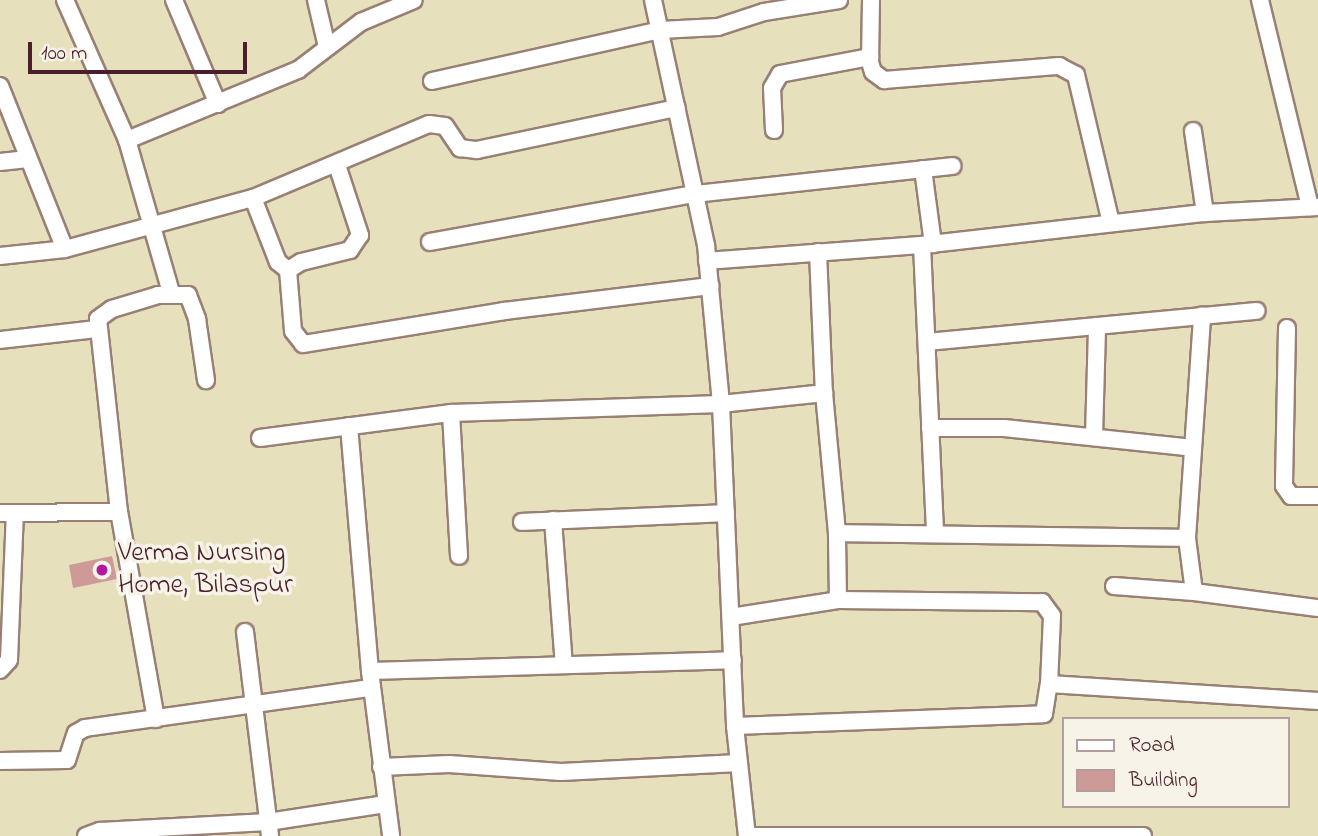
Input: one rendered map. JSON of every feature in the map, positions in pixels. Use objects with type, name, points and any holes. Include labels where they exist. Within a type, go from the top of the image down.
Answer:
[{"type":"street","points":[[65,0],[127,140],[171,292]]},
{"type":"street","points":[[174,0],[218,104]]},
{"type":"street","points":[[316,0],[327,47]]},
{"type":"street","points":[[127,140],[298,70],[361,22],[414,0]]},
{"type":"street","points":[[653,0],[695,194],[710,286],[721,404],[735,726],[747,836],[1143,836]]},
{"type":"street","points":[[432,81],[660,30],[704,30],[764,12],[839,0]]},
{"type":"street","points":[[871,0],[870,57],[877,77],[892,81],[1068,69],[1081,87],[1111,223]]},
{"type":"street","points":[[707,261],[927,244],[1205,213],[1314,207],[1260,0]]},
{"type":"street","points":[[774,130],[772,88],[780,74],[870,57]]},
{"type":"street","points":[[0,86],[65,249]]},
{"type":"street","points":[[0,256],[65,249],[154,228],[253,198],[337,165],[429,124],[445,126],[460,148],[477,150],[677,108]]},
{"type":"street","points":[[1193,131],[1205,213]]},
{"type":"street","points":[[0,162],[28,159]]},
{"type":"street","points":[[288,270],[301,262],[350,250],[359,242],[358,225],[337,165]]},
{"type":"street","points":[[430,242],[695,194],[952,166]]},
{"type":"street","points":[[923,169],[934,534]]},
{"type":"street","points":[[253,198],[278,262],[288,270],[293,331],[298,342],[309,344],[503,311],[710,286]]},
{"type":"street","points":[[818,252],[824,393],[837,533],[838,600]]},
{"type":"street","points":[[156,719],[119,512],[97,329],[104,313],[171,292],[183,292],[193,301],[206,380]]},
{"type":"street","points":[[927,342],[1257,310]]},
{"type":"street","points":[[1194,592],[1186,538],[1202,316]]},
{"type":"street","points":[[1094,436],[1097,326]]},
{"type":"street","points":[[1287,328],[1284,486],[1291,496],[1318,496]]},
{"type":"street","points":[[0,340],[97,329]]},
{"type":"street","points":[[260,438],[451,413],[721,404],[824,393]]},
{"type":"street","points":[[451,413],[459,556]]},
{"type":"street","points":[[349,426],[370,679],[391,836]]},
{"type":"street","points":[[930,428],[1004,428],[1193,448]]},
{"type":"street","points":[[0,670],[9,660],[6,603],[8,513],[119,512]]},
{"type":"street","points":[[522,522],[726,513]]},
{"type":"street","points":[[553,520],[564,665]]},
{"type":"street","points":[[837,533],[1186,538]]},
{"type":"street","points":[[1114,586],[1194,592],[1318,608]]},
{"type":"street","points":[[731,617],[838,600],[1042,602],[1052,616],[1049,684],[1044,714],[735,726]]},
{"type":"street","points":[[245,632],[256,704],[269,829]]},
{"type":"street","points":[[0,761],[62,762],[70,757],[73,739],[81,730],[256,704],[370,679],[564,665],[733,660]]},
{"type":"street","points":[[1049,684],[1318,701]]},
{"type":"street","points":[[381,767],[449,764],[561,772],[739,763]]},
{"type":"street","points":[[86,836],[100,831],[269,829],[386,804]]},
{"type":"building","points":[[112,556],[117,579],[73,588],[69,565]]},
{"type":"place","name":"Verma Nursing Home, Bilaspur","points":[[102,570]]}]
